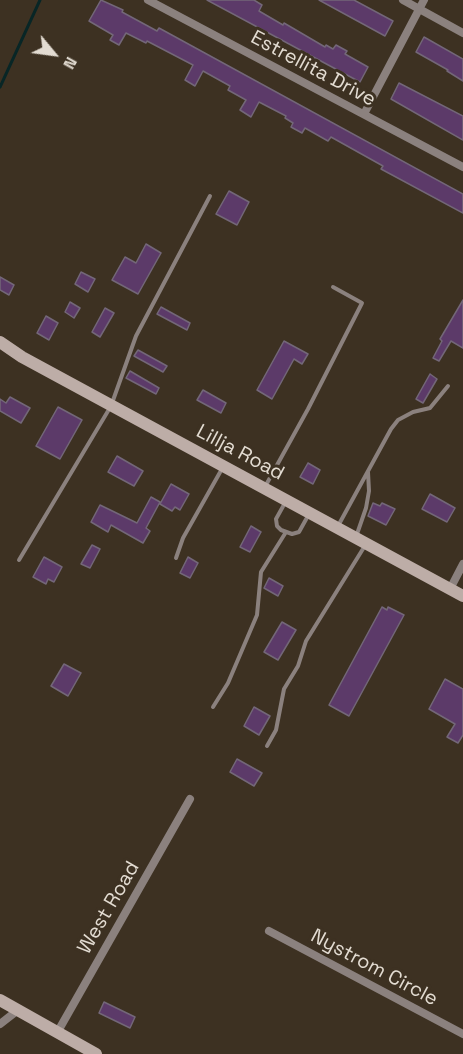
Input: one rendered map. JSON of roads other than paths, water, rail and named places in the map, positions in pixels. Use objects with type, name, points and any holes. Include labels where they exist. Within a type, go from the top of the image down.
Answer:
[{"type":"street","name":"Estrellita Drive","points":[[148,0],[463,167]]},
{"type":"street","points":[[403,0],[463,33]]},
{"type":"street","points":[[363,114],[424,0]]},
{"type":"street","name":"Lillja Road","points":[[0,342],[22,357],[463,596]]},
{"type":"street","points":[[450,589],[463,564]]},
{"type":"street","name":"West Road","points":[[57,1033],[189,799]]},
{"type":"street","name":"Nystrom Circle","points":[[269,931],[463,1034]]},
{"type":"street","points":[[0,1000],[96,1054]]},
{"type":"street","points":[[0,1024],[18,1010]]},
{"type":"lane","points":[[19,560],[111,405],[136,336],[210,196]]},
{"type":"lane","points":[[264,488],[362,303],[333,287]]},
{"type":"lane","points":[[337,528],[398,420],[413,412],[430,408],[448,386]]},
{"type":"lane","points":[[176,558],[183,538],[223,466]]},
{"type":"lane","points":[[267,746],[276,730],[284,689],[298,666],[306,641],[361,541],[369,491],[368,471]]},
{"type":"lane","points":[[286,500],[276,519],[277,526],[286,532],[292,534],[299,532],[310,513]]},
{"type":"lane","points":[[213,707],[228,683],[257,615],[261,573],[286,532]]},
{"type":"waterway","points":[[0,87],[40,0]]}]
